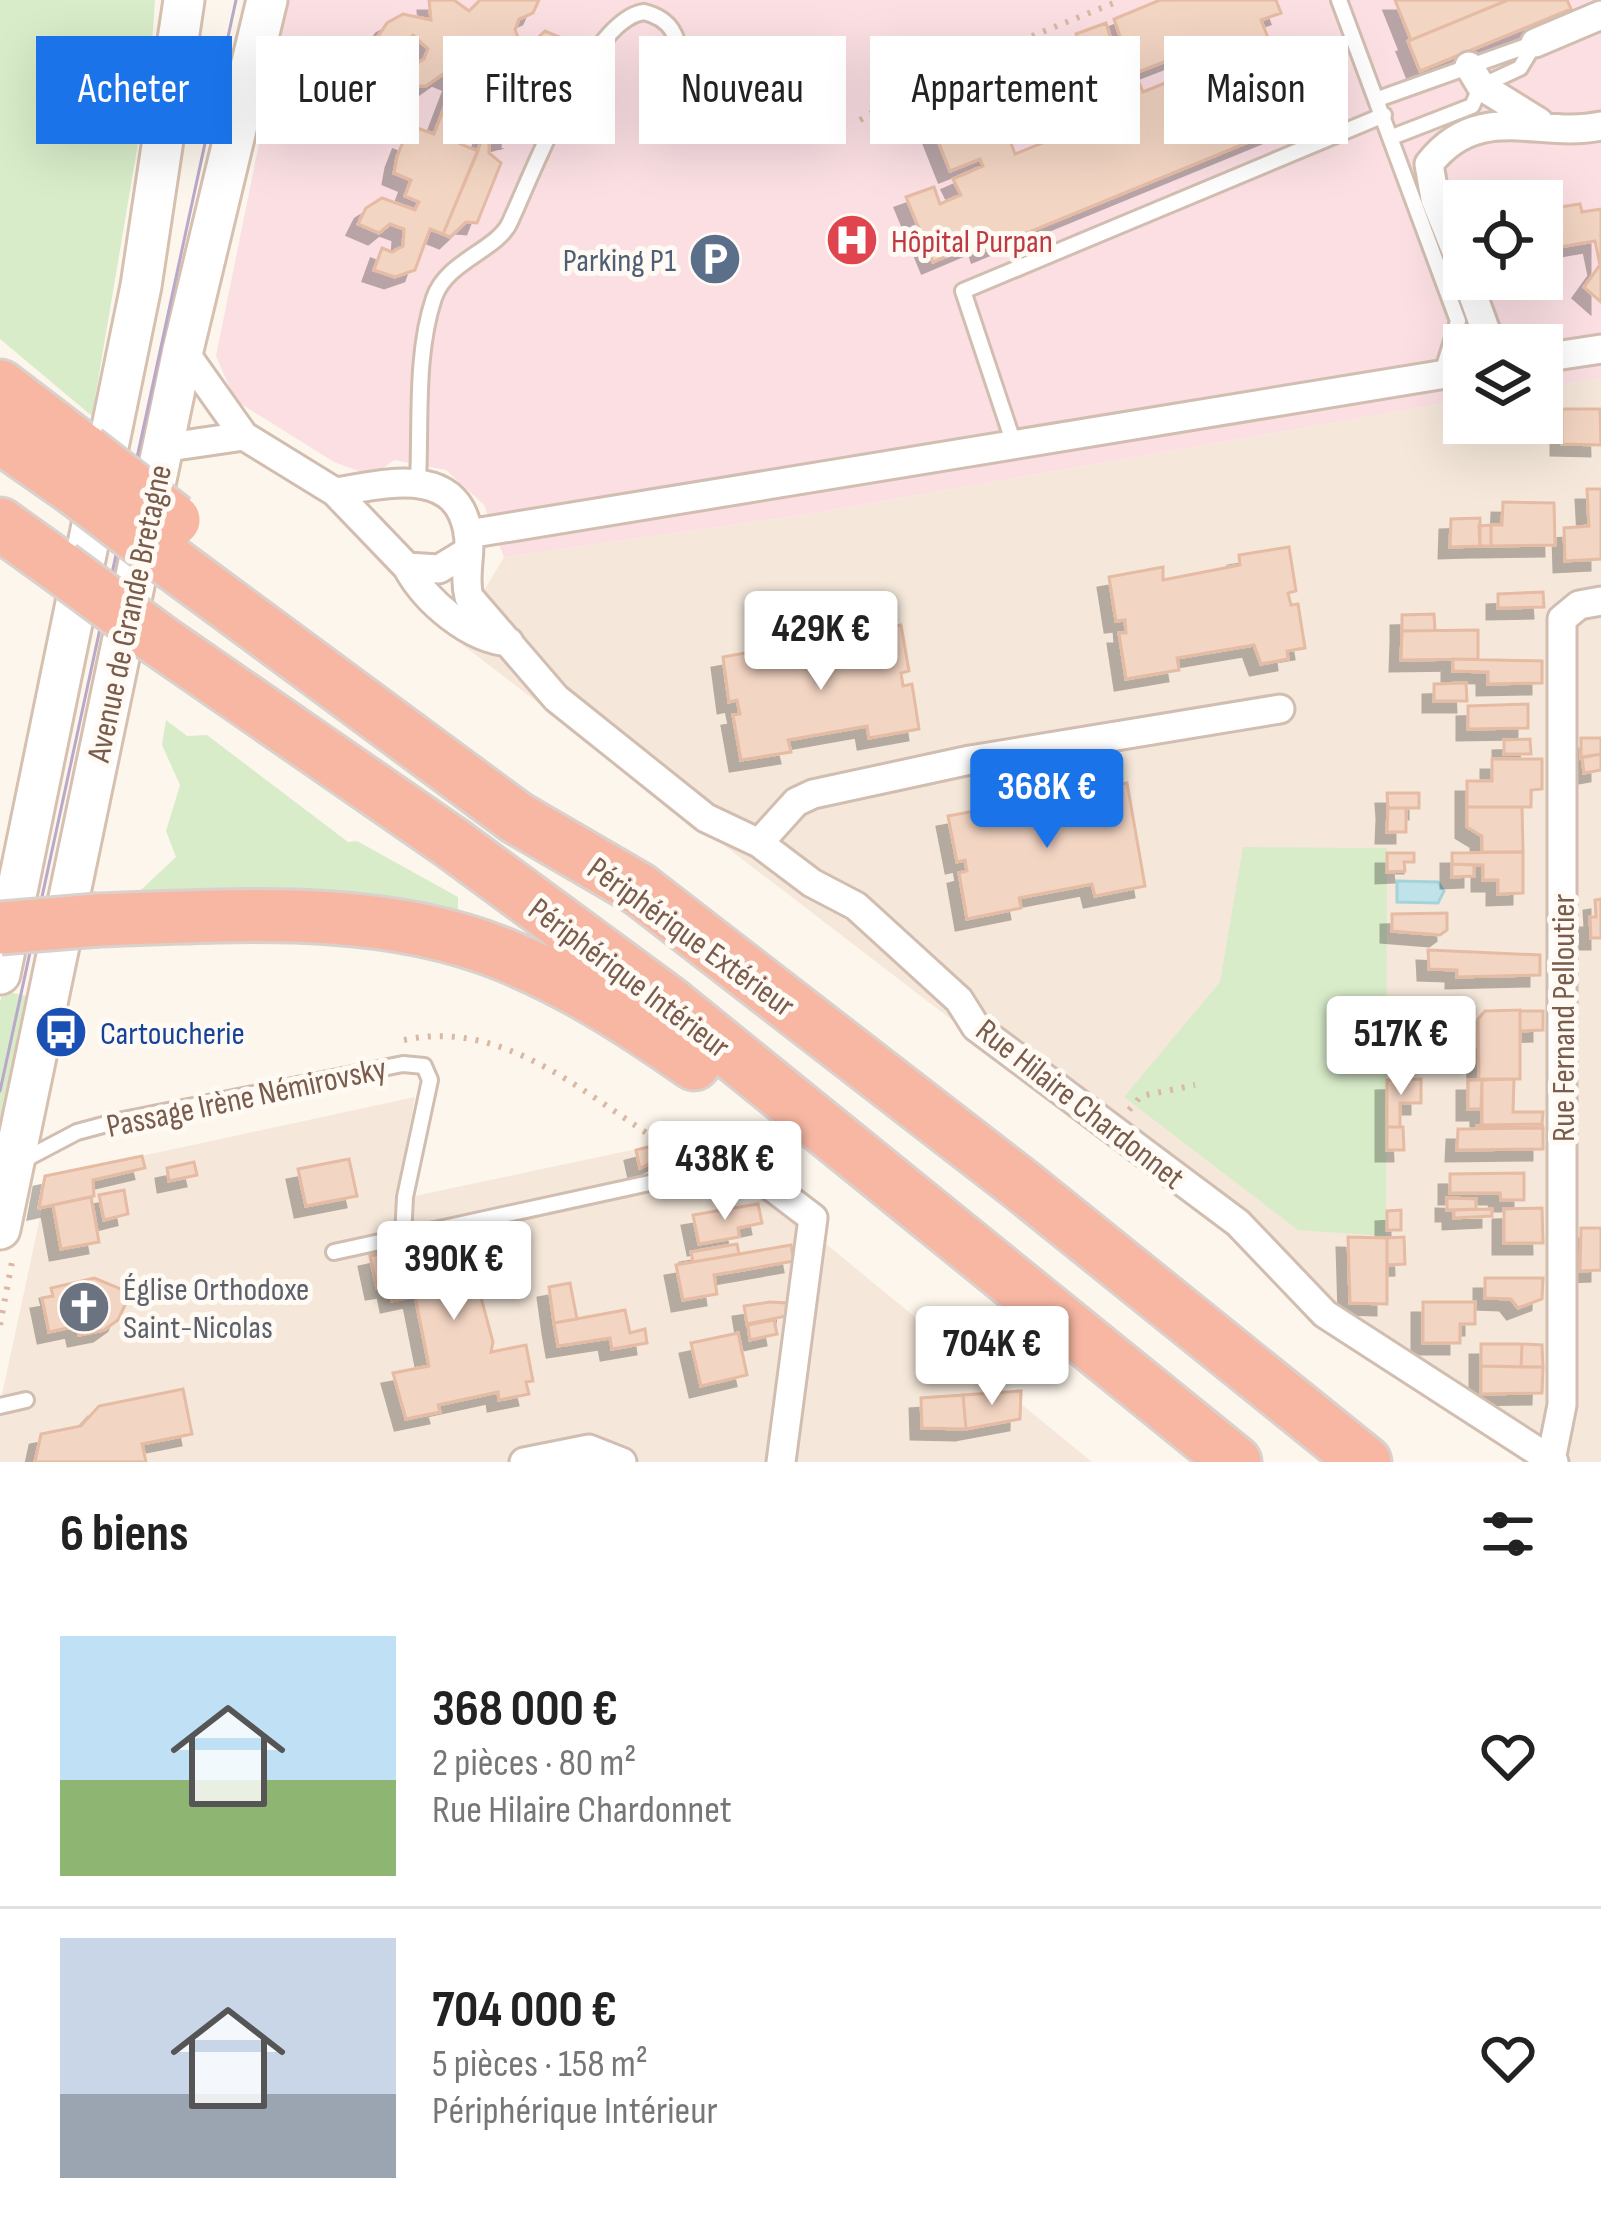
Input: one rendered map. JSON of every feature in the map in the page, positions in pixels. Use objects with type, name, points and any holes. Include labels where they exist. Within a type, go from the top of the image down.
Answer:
[{"type":"highway","points":[[0,386],[80,470]]},
{"type":"highway","points":[[0,437],[80,470]]},
{"type":"highway","name":"Périphérique Extérieur","points":[[80,470],[180,547],[539,794],[639,889],[1024,1187],[1365,1462]]},
{"type":"highway","name":"Périphérique Intérieur","points":[[0,524],[452,843],[668,1002],[1234,1462]]},
{"type":"highway","points":[[0,928],[247,916],[385,924],[446,936],[519,961],[630,1019],[721,1083],[944,1259],[1166,1405]]},
{"type":"main road","name":"Avenue de Grande Bretagne","points":[[0,974],[141,286],[184,0]]},
{"type":"main road","name":"Avenue de Grande Bretagne","points":[[0,1229],[183,350],[267,0]]},
{"type":"street","points":[[1534,43],[1601,15]]},
{"type":"street","points":[[1475,76],[1545,125]]},
{"type":"street","points":[[1443,217],[1429,164],[1444,144],[1510,121],[1574,131],[1601,126]]},
{"type":"street","points":[[1563,355],[1601,349]]},
{"type":"street","name":"Rue Hilaire Chardonnet","points":[[183,350],[244,436],[335,492],[406,567],[418,588],[484,640],[509,642]]},
{"type":"street","points":[[406,567],[439,569],[468,543],[1014,444],[1443,375]]},
{"type":"street","points":[[162,448],[244,436]]},
{"type":"street","name":"Rue Hilaire Chardonnet","points":[[418,481],[436,486],[453,502],[468,543],[470,597],[556,698],[706,818],[759,843],[812,883],[856,906],[959,1000],[976,1027],[1238,1223],[1325,1314],[1553,1461]]},
{"type":"street","points":[[335,492],[418,481]]},
{"type":"street","name":"Rue Fernand Pelloutier","points":[[1553,1461],[1562,1406],[1562,619],[1579,605],[1601,601]]},
{"type":"street","points":[[759,843],[796,802],[813,794],[994,756],[1280,709]]},
{"type":"street","points":[[739,1176],[755,1174],[813,1218],[782,1462]]},
{"type":"street","points":[[524,1462],[589,1448],[622,1462]]},
{"type":"lane","points":[[1339,0],[1458,324]]},
{"type":"lane","points":[[418,481],[423,358],[434,294],[465,258],[507,230],[561,110],[622,18],[644,12],[667,22],[676,36]]},
{"type":"lane","points":[[1378,99],[1520,68],[1534,43]]},
{"type":"lane","points":[[1475,76],[1534,43]]},
{"type":"lane","points":[[1392,137],[1472,106],[1475,76]]},
{"type":"lane","points":[[1014,444],[963,291],[1384,115]]},
{"type":"lane","name":"Passage Irène Némirovsky","points":[[9,1176],[77,1132],[118,1121],[403,1064],[424,1066],[430,1080],[405,1197],[403,1237]]},
{"type":"lane","points":[[334,1252],[654,1182]]},
{"type":"lane","points":[[0,1406],[26,1400]]},
{"type":"path","points":[[860,120],[934,76],[1121,0]]},
{"type":"path","points":[[1113,1130],[1141,1096],[1196,1085]]},
{"type":"shaded area","name":"Hôpital Purpan","points":[[288,0],[1601,0],[1601,378],[1563,384],[1563,324],[1443,324],[1443,404],[808,514],[504,557],[484,505],[446,470],[394,460],[373,476],[334,462],[235,400],[216,356],[259,144],[419,144],[419,36],[281,36]]},
{"type":"shaded area","points":[[1601,378],[1601,1462],[1531,1462],[1304,1312],[1265,1260],[455,639],[504,557],[808,514],[1443,404],[1443,444],[1563,444],[1563,384]]},
{"type":"shaded area","points":[[415,1097],[396,1200],[660,1144],[728,1205],[767,1199],[804,1226],[1092,1462],[0,1462],[0,1404],[49,1176]]},
{"type":"green space","points":[[0,0],[155,0],[152,36],[36,36],[36,144],[138,144],[92,416],[0,339]]},
{"type":"green space","points":[[166,720],[187,736],[207,735],[348,842],[357,841],[458,897],[458,922],[127,903],[176,857],[166,831],[180,785],[162,745]]},
{"type":"green space","points":[[1243,847],[1387,848],[1386,1236],[1298,1230],[1124,1097],[1220,982]]},
{"type":"green space","points":[[3,991],[32,997],[0,1127],[0,1002]]},
{"type":"water","points":[[1397,881],[1438,882],[1444,891],[1438,903],[1397,902]]},
{"type":"building","points":[[429,0],[454,0],[469,11],[480,0],[539,0],[533,13],[519,19],[518,36],[443,36],[443,74],[419,86],[419,62],[428,49],[419,36],[378,36],[387,23],[403,14],[431,20]]},
{"type":"building","points":[[1160,0],[1276,0],[1281,13],[1261,20],[1267,36],[1164,36],[1164,62],[1140,71],[1140,36],[1120,36],[1114,19]]},
{"type":"building","points":[[1395,0],[1508,0],[1411,40]]},
{"type":"building","points":[[1508,0],[1567,0],[1571,9],[1420,71],[1408,41]]},
{"type":"building","points":[[1106,23],[1110,36],[1077,36],[1076,34]]},
{"type":"building","points":[[1164,84],[1164,144],[1243,144],[983,251],[980,242],[933,262],[906,197],[934,187],[940,204],[961,195],[953,179],[983,166],[980,159],[950,171],[939,144],[1011,144],[1015,154],[1040,144],[1140,144],[1140,85],[1143,92]]},
{"type":"building","points":[[443,110],[443,144],[478,151],[443,234],[430,229],[415,270],[395,277],[374,270],[382,248],[392,252],[403,246],[404,229],[390,224],[379,233],[358,224],[366,208],[382,198],[415,210],[419,202],[405,196],[411,180],[394,173],[397,157],[402,144],[419,144],[419,129],[434,134]]},
{"type":"building","points":[[480,144],[489,144],[489,153],[501,163],[477,223],[466,222],[450,237],[443,234]]},
{"type":"building","points":[[1580,204],[1582,212],[1601,209],[1601,302],[1584,287],[1600,265],[1595,241],[1563,246],[1563,207]]},
{"type":"building","points":[[1563,409],[1600,409],[1601,445],[1562,444]]},
{"type":"building","points":[[1587,489],[1601,489],[1601,559],[1565,561],[1564,528],[1589,526]]},
{"type":"building","points":[[1503,502],[1554,503],[1555,545],[1491,546],[1491,525],[1502,525]]},
{"type":"building","points":[[1480,518],[1480,546],[1450,547],[1451,519]]},
{"type":"building","points":[[1491,525],[1491,546],[1480,546],[1479,526]]},
{"type":"building","points":[[1289,547],[1296,591],[1288,593],[1291,605],[1298,604],[1305,648],[1287,651],[1288,659],[1261,664],[1254,645],[1177,658],[1179,670],[1126,679],[1119,633],[1126,633],[1125,620],[1116,621],[1109,577],[1163,567],[1163,580],[1240,565],[1239,555]]},
{"type":"building","points":[[1543,592],[1544,607],[1498,608],[1498,594]]},
{"type":"building","points":[[1434,614],[1435,631],[1402,631],[1402,615]]},
{"type":"building","points":[[901,625],[909,671],[901,673],[903,686],[912,684],[919,729],[869,738],[867,726],[788,740],[791,752],[741,760],[733,715],[740,714],[737,700],[729,702],[723,657],[773,648],[775,658],[853,646],[851,634]]},
{"type":"building","points":[[1478,630],[1478,659],[1401,660],[1402,631]]},
{"type":"building","points":[[1453,659],[1542,661],[1542,683],[1488,684],[1488,672],[1453,671]]},
{"type":"building","points":[[1466,683],[1467,701],[1434,701],[1434,684]]},
{"type":"building","points":[[1528,704],[1528,728],[1468,729],[1468,706]]},
{"type":"building","points":[[1581,738],[1601,738],[1601,754],[1581,758]]},
{"type":"building","points":[[1530,739],[1531,754],[1504,754],[1504,740]]},
{"type":"building","points":[[1601,754],[1601,770],[1584,773],[1582,757]]},
{"type":"building","points":[[1492,759],[1542,759],[1542,789],[1531,790],[1531,807],[1467,807],[1467,781],[1492,781]]},
{"type":"building","points":[[1127,783],[1145,886],[1095,896],[1092,884],[1019,898],[1021,908],[967,919],[959,873],[967,871],[965,860],[957,862],[948,816],[1002,806],[1003,817],[1078,804],[1076,793]]},
{"type":"building","points":[[1387,793],[1419,793],[1419,808],[1388,808]]},
{"type":"building","points":[[1467,807],[1522,807],[1523,852],[1482,852],[1482,836],[1467,827]]},
{"type":"building","points":[[1388,808],[1406,808],[1406,832],[1387,832]]},
{"type":"building","points":[[1523,852],[1523,893],[1498,894],[1498,880],[1483,880],[1483,865],[1452,864],[1452,853]]},
{"type":"building","points":[[1387,853],[1414,853],[1414,862],[1404,862],[1405,871],[1387,872]]},
{"type":"building","points":[[1452,864],[1474,865],[1474,876],[1452,877]]},
{"type":"building","points":[[1601,899],[1601,938],[1591,938],[1590,917],[1596,917],[1595,900]]},
{"type":"building","points":[[1447,913],[1447,930],[1440,935],[1392,931],[1392,914]]},
{"type":"building","points":[[1428,950],[1540,955],[1540,975],[1457,977],[1457,970],[1429,969]]},
{"type":"building","points":[[1520,1010],[1520,1079],[1479,1079],[1478,1019],[1485,1011]]},
{"type":"building","points":[[1448,1011],[1472,1011],[1472,1024],[1449,1025]]},
{"type":"building","points":[[1520,1011],[1543,1011],[1543,1030],[1520,1031]]},
{"type":"building","points":[[1421,1079],[1421,1103],[1400,1103],[1400,1127],[1387,1127],[1387,1080]]},
{"type":"building","points":[[1514,1079],[1513,1112],[1543,1112],[1542,1124],[1482,1125],[1482,1080]]},
{"type":"building","points":[[1468,1080],[1482,1080],[1481,1109],[1468,1109]]},
{"type":"building","points":[[1542,1124],[1543,1128],[1476,1126],[1482,1125]]},
{"type":"building","points":[[1387,1127],[1403,1127],[1404,1150],[1387,1150]]},
{"type":"building","points":[[1543,1128],[1543,1149],[1457,1150],[1458,1129]]},
{"type":"building","points":[[648,1147],[661,1158],[640,1168],[636,1150]]},
{"type":"building","points":[[142,1156],[145,1168],[93,1180],[94,1196],[39,1208],[45,1176]]},
{"type":"building","points":[[349,1159],[357,1196],[306,1206],[298,1169]]},
{"type":"building","points":[[194,1162],[197,1175],[169,1181],[167,1168]]},
{"type":"building","points":[[1524,1173],[1524,1200],[1501,1200],[1500,1193],[1450,1193],[1450,1174]]},
{"type":"building","points":[[124,1190],[128,1214],[104,1220],[99,1195]]},
{"type":"building","points":[[91,1197],[99,1242],[61,1249],[53,1205]]},
{"type":"building","points":[[1447,1198],[1476,1199],[1476,1209],[1447,1210]]},
{"type":"building","points":[[758,1204],[762,1223],[738,1228],[739,1237],[699,1244],[693,1215]]},
{"type":"building","points":[[1542,1208],[1543,1243],[1504,1243],[1504,1209]]},
{"type":"building","points":[[1492,1209],[1492,1216],[1454,1218],[1454,1210]]},
{"type":"building","points":[[1401,1210],[1401,1230],[1387,1230],[1387,1211]]},
{"type":"building","points":[[507,1228],[514,1260],[502,1263],[505,1277],[477,1283],[493,1342],[491,1352],[526,1345],[533,1381],[526,1382],[529,1394],[499,1400],[498,1392],[438,1405],[440,1412],[406,1419],[393,1373],[429,1366],[415,1296],[392,1301],[389,1286],[377,1288],[370,1256],[407,1248],[410,1260],[423,1257],[422,1251],[438,1247],[438,1242],[470,1241],[469,1235]]},
{"type":"building","points":[[1581,1228],[1601,1228],[1601,1270],[1580,1271]]},
{"type":"building","points":[[1348,1237],[1387,1238],[1387,1304],[1350,1303]]},
{"type":"building","points":[[1404,1237],[1405,1264],[1387,1265],[1387,1238]]},
{"type":"building","points":[[438,1242],[438,1247],[422,1251],[423,1257],[410,1260],[407,1248]]},
{"type":"building","points":[[737,1244],[739,1254],[693,1262],[691,1252]]},
{"type":"building","points":[[791,1245],[794,1261],[714,1275],[717,1294],[683,1300],[676,1265]]},
{"type":"building","name":"Église Orthodoxe Saint-Nicolas","points":[[94,1278],[121,1289],[125,1305],[118,1320],[104,1330],[79,1335],[77,1326],[49,1332],[42,1298],[53,1296],[51,1288]]},
{"type":"building","points":[[1485,1278],[1543,1278],[1542,1299],[1518,1308],[1511,1299],[1485,1298]]},
{"type":"building","points":[[570,1283],[577,1319],[554,1323],[549,1287]]},
{"type":"building","points":[[1423,1302],[1475,1302],[1475,1324],[1460,1324],[1460,1343],[1423,1343]]},
{"type":"building","points":[[787,1303],[786,1316],[747,1324],[744,1306]]},
{"type":"building","points":[[625,1310],[630,1333],[645,1329],[647,1343],[612,1349],[610,1338],[558,1346],[554,1323]]},
{"type":"building","points":[[774,1320],[777,1334],[750,1340],[748,1325]]},
{"type":"building","points":[[738,1333],[747,1375],[701,1386],[691,1343]]},
{"type":"building","points":[[1481,1344],[1522,1344],[1521,1367],[1481,1366]]},
{"type":"building","points":[[1522,1344],[1542,1345],[1543,1367],[1521,1367]]},
{"type":"building","points":[[1481,1366],[1543,1367],[1542,1393],[1481,1394]]},
{"type":"building","points":[[183,1389],[192,1434],[142,1444],[146,1462],[35,1462],[41,1434],[81,1426],[99,1406]]},
{"type":"building","points":[[1021,1391],[1020,1419],[966,1429],[963,1395]]},
{"type":"building","points":[[963,1395],[966,1429],[922,1428],[921,1398]]},
{"type":"tram line","points":[[0,1091],[236,0]]},
{"type":"place","name":"Hôpital Purpan","points":[[852,240]]},
{"type":"place","name":"Parking P1","points":[[715,259]]},
{"type":"place","name":"Cartoucherie","points":[[61,1032]]},
{"type":"place","name":"Église Orthodoxe Saint-Nicolas","points":[[84,1307]]}]
